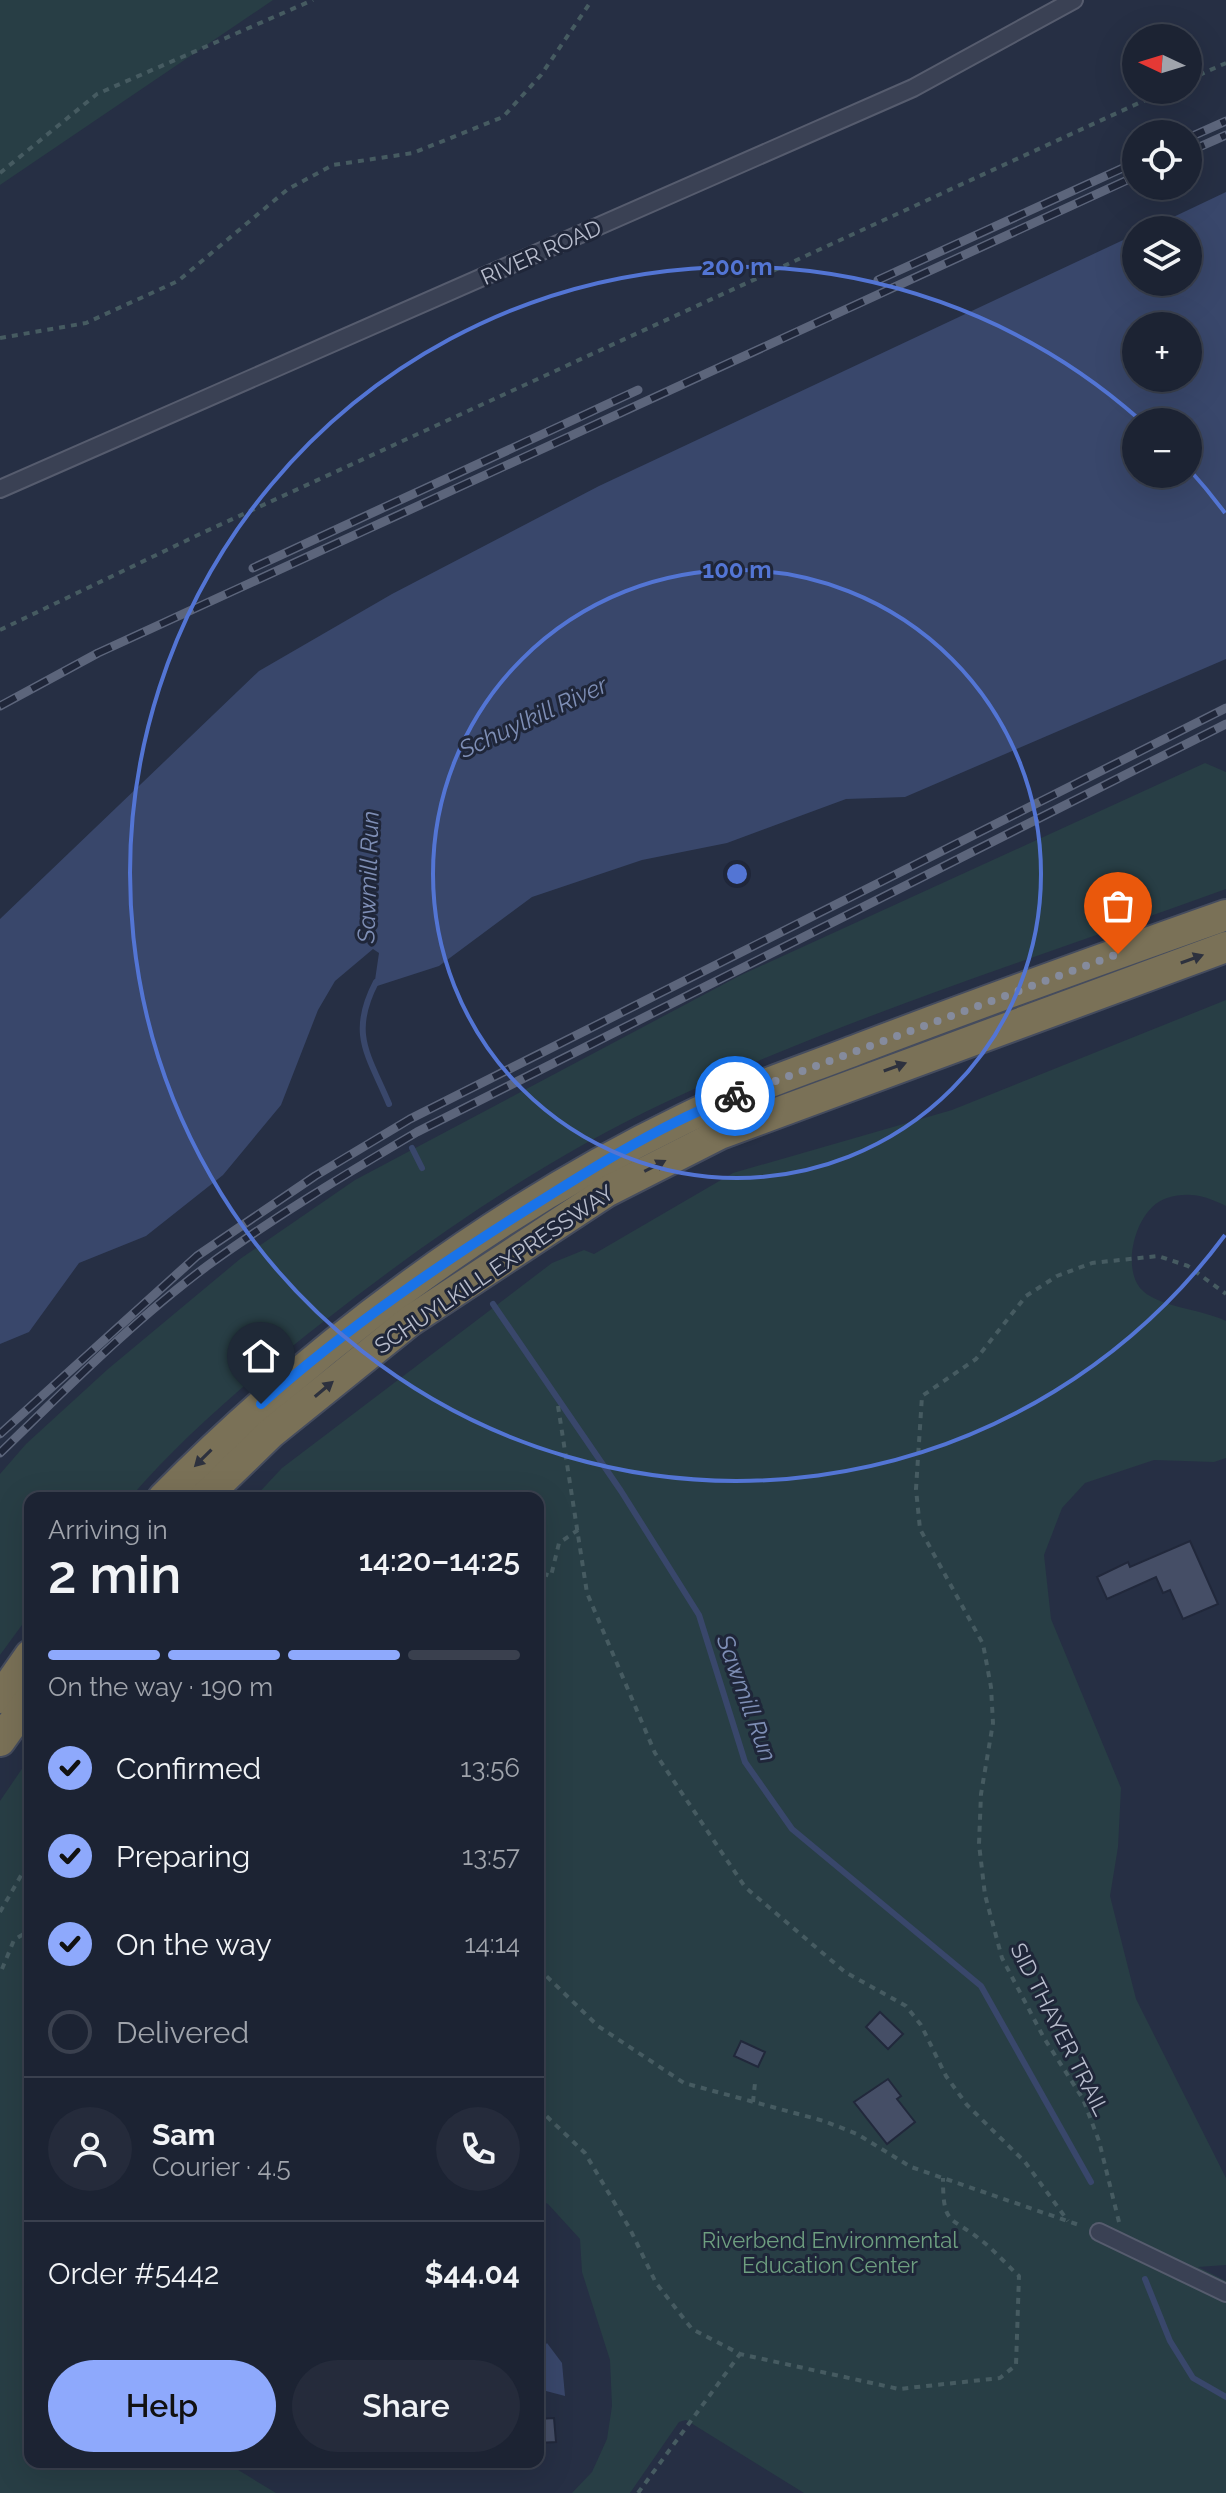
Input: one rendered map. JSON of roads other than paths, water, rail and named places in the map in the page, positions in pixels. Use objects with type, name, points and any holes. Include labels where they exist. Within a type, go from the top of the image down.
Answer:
[{"type":"highway","name":"SCHUYLKILL EXPRESSWAY","points":[[169,1492],[306,1363],[399,1294],[593,1166],[724,1101],[1009,992],[1226,915]]},
{"type":"highway","name":"SCHUYLKILL EXPRESSWAY","points":[[210,1492],[281,1425],[410,1321],[606,1192],[720,1134],[1226,947]]},
{"type":"highway","points":[[0,1698],[24,1664]]},
{"type":"highway","points":[[0,1741],[24,1707]]},
{"type":"street","name":"RIVER ROAD","points":[[0,489],[913,88],[1074,0]]},
{"type":"street","points":[[1099,2232],[1226,2293]]},
{"type":"water","name":"Schuylkill River","points":[[1226,192],[1226,659],[905,797],[846,799],[727,843],[642,860],[532,897],[439,966],[374,987],[379,953],[373,949],[335,981],[318,1010],[281,1105],[223,1175],[146,1236],[79,1263],[29,1332],[0,1344],[0,919],[259,671],[392,594],[599,486],[1122,241],[1122,296],[1202,296],[1202,216],[1175,216]]},
{"type":"water","points":[[547,2343],[562,2363],[565,2396],[546,2391],[544,2346]]},
{"type":"waterway","name":"Sawmill Run","points":[[376,982],[364,1016],[364,1044],[389,1104]]},
{"type":"waterway","name":"Sawmill Run","points":[[412,1148],[422,1168]]},
{"type":"waterway","name":"Sawmill Run","points":[[493,1304],[621,1491],[699,1615],[745,1762],[792,1829],[981,1986],[1091,2182]]},
{"type":"waterway","name":"Sawmill Run","points":[[1145,2279],[1170,2341],[1193,2378],[1226,2397]]},
{"type":"railway","points":[[1202,132],[1226,121]]},
{"type":"railway","points":[[1202,146],[1226,135]]},
{"type":"railway","points":[[878,280],[1122,168]]},
{"type":"railway","points":[[0,706],[98,653],[1122,182]]},
{"type":"railway","points":[[253,568],[638,390]]},
{"type":"railway","points":[[0,1434],[197,1256],[315,1176],[410,1119],[1226,708]]},
{"type":"railway","points":[[0,1453],[100,1356],[180,1287],[258,1230],[390,1148],[1226,724]]},
{"type":"park label","name":"Riverbend Environmental Education Center","points":[[830,2252]]}]
